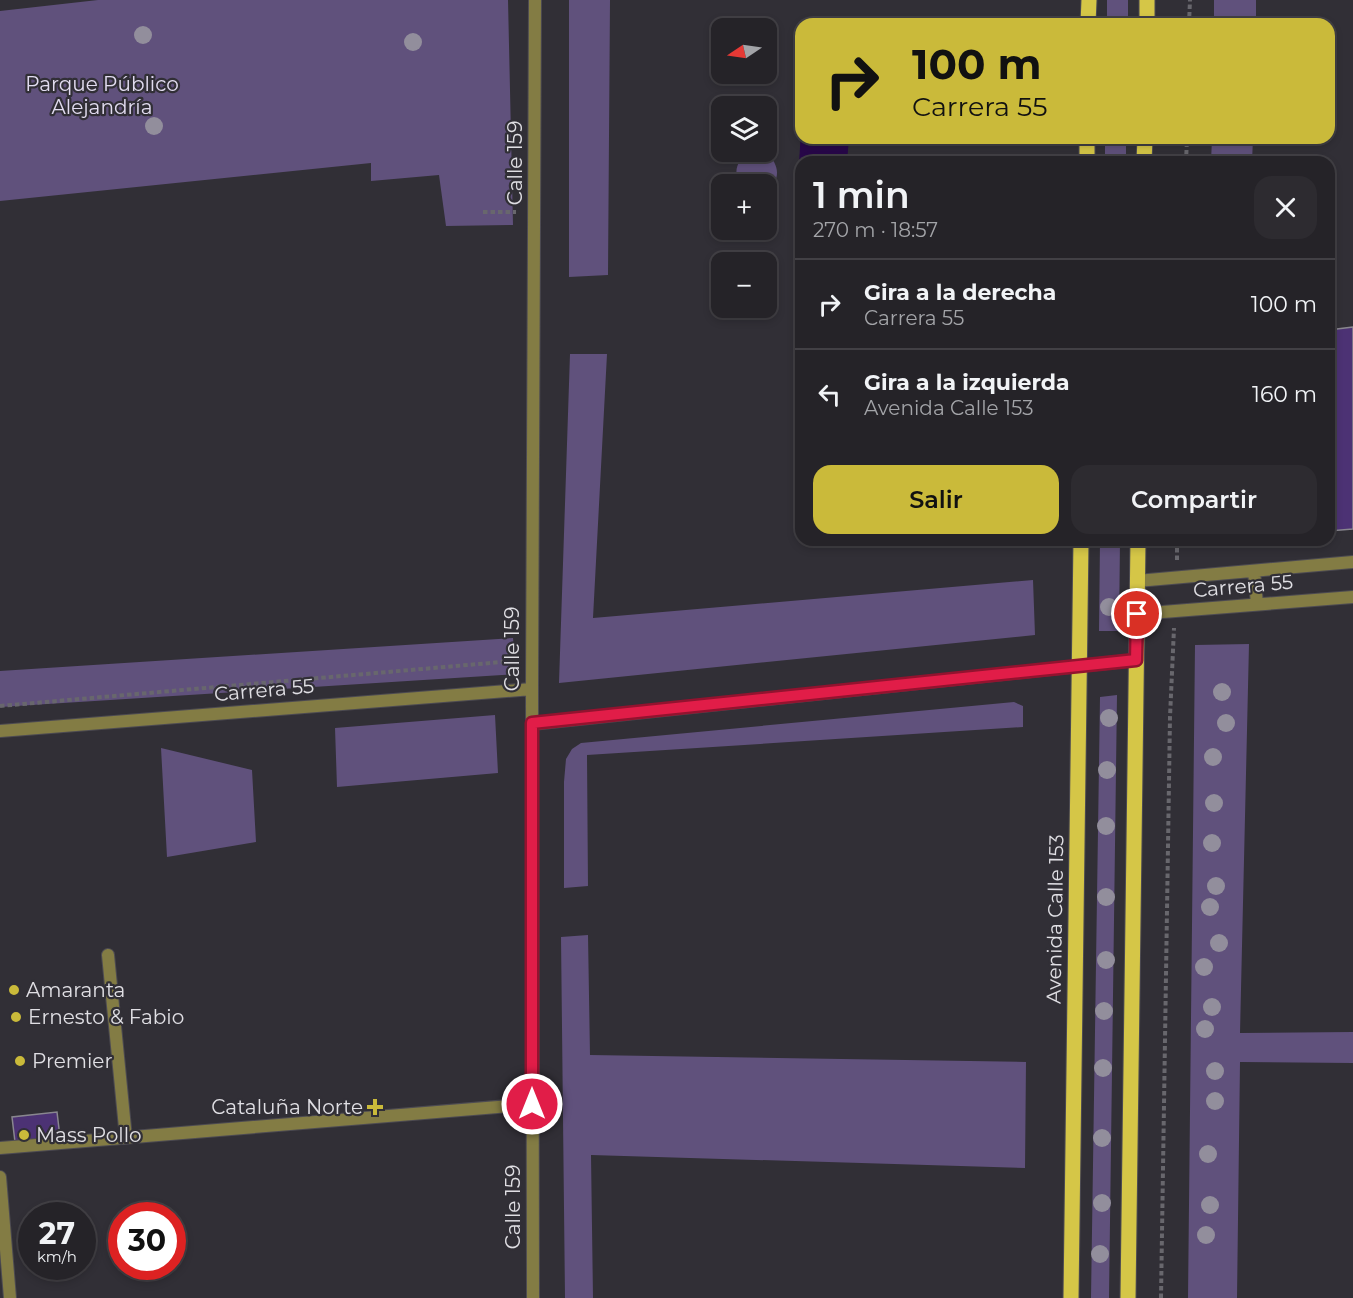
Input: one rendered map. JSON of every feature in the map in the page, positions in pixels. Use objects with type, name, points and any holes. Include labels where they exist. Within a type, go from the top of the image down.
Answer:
[{"type":"main road","points":[[1088,18],[1089,0]]},
{"type":"main road","points":[[1147,0],[1147,18]]},
{"type":"main road","name":"Avenida Calle 153","points":[[1071,1298],[1081,546]]},
{"type":"main road","points":[[1128,1298],[1138,546]]},
{"type":"street","name":"Calle 159","points":[[533,1298],[532,659],[535,0]]},
{"type":"street","name":"Carrera 55","points":[[1137,581],[1353,562]]},
{"type":"street","points":[[1254,571],[1257,604]]},
{"type":"street","name":"Carrera 55","points":[[1137,614],[1353,597]]},
{"type":"street","points":[[532,723],[1136,660]]},
{"type":"street","name":"Carrera 55","points":[[0,731],[532,689]]},
{"type":"street","points":[[108,955],[126,1138]]},
{"type":"street","points":[[0,1148],[532,1104]]},
{"type":"street","points":[[0,1177],[10,1298]]},
{"type":"path","points":[[1189,18],[1190,0]]},
{"type":"path","points":[[483,212],[534,212]]},
{"type":"path","points":[[0,706],[532,659]]},
{"type":"path","points":[[1161,1298],[1170,717]]},
{"type":"green space","name":"Parque Público Alejandría","points":[[98,0],[508,0],[513,225],[446,226],[439,175],[371,181],[371,163],[0,201],[0,11]]},
{"type":"green space","points":[[569,0],[610,0],[608,275],[569,277]]},
{"type":"green space","points":[[1107,0],[1128,0],[1128,18],[1107,18]]},
{"type":"green space","points":[[1214,0],[1256,0],[1256,18],[1214,18]]},
{"type":"green space","points":[[1105,144],[1126,144],[1126,156],[1105,156]]},
{"type":"green space","points":[[1212,144],[1253,144],[1252,156],[1211,156]]},
{"type":"green space","points":[[740,162],[774,162],[777,174],[737,174]]},
{"type":"green space","points":[[570,354],[607,354],[593,618],[1033,580],[1035,635],[559,683]]},
{"type":"green space","points":[[1100,546],[1120,546],[1119,631],[1099,631]]},
{"type":"green space","points":[[513,638],[516,674],[0,707],[0,671]]},
{"type":"green space","points":[[1249,644],[1240,1033],[1353,1032],[1353,1063],[1240,1062],[1237,1298],[1188,1298],[1195,645]]},
{"type":"green space","points":[[1117,695],[1109,1298],[1091,1298],[1100,697]]},
{"type":"green space","points":[[1014,702],[1023,706],[1023,727],[587,755],[588,886],[564,888],[566,759],[572,749],[581,743]]},
{"type":"green space","points":[[495,715],[498,773],[337,787],[335,728]]},
{"type":"green space","points":[[161,748],[252,770],[256,842],[167,857]]},
{"type":"green space","points":[[588,935],[590,1055],[1026,1062],[1025,1168],[591,1155],[593,1298],[565,1298],[561,937]]},
{"type":"shaded area","points":[[800,144],[848,144],[848,156],[799,156]]},
{"type":"building","points":[[1353,327],[1353,529],[1335,530],[1335,329]]},
{"type":"building","points":[[57,1112],[60,1137],[15,1142],[12,1117]]},
{"type":"place","name":"Amaranta","points":[[14,990]]},
{"type":"place","name":"Ernesto & Fabio","points":[[16,1017]]},
{"type":"place","name":"Premier","points":[[20,1061]]},
{"type":"place","name":"Cataluña Norte","points":[[375,1107]]},
{"type":"place","name":"Mass Pollo","points":[[24,1135]]},
{"type":"route","points":[[532,1104],[532,723],[1136,660],[1137,614]]}]
